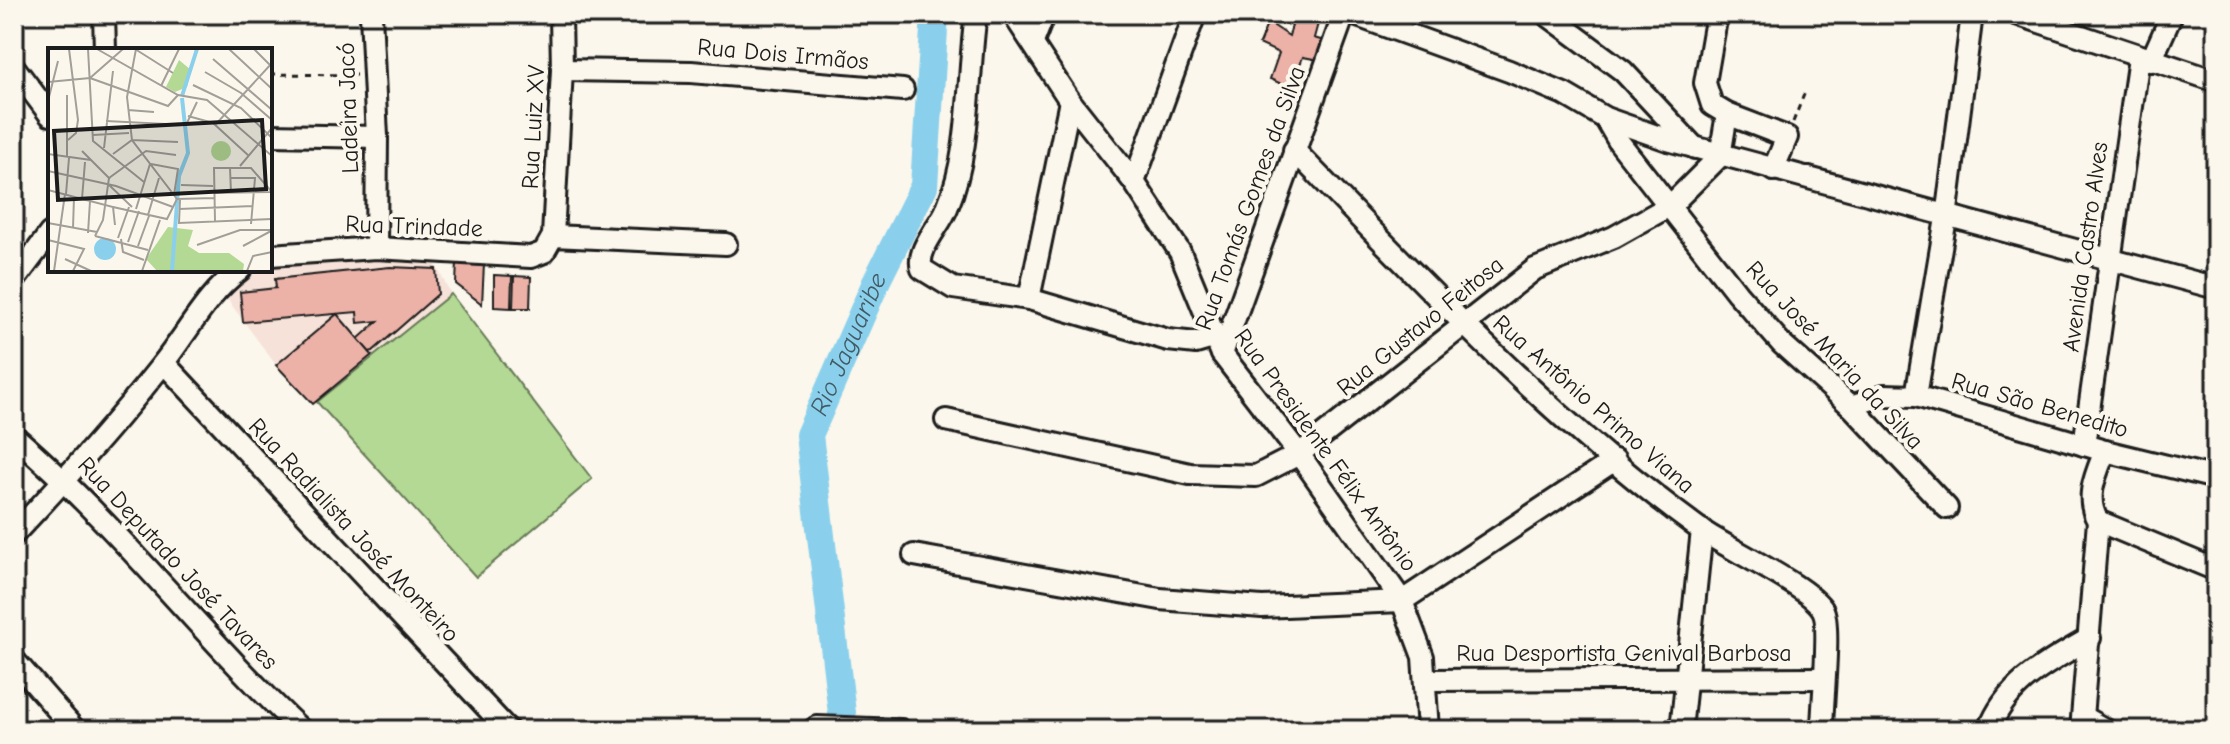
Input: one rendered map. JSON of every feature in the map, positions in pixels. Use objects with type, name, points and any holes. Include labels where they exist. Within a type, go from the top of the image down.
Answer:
[{"type":"street","points":[[104,14],[105,48]]},
{"type":"street","name":"Ladeira Jacó","points":[[371,14],[377,137],[376,248]]},
{"type":"street","name":"Rua Luiz XV","points":[[553,239],[562,70],[561,14]]},
{"type":"street","points":[[976,14],[958,174],[948,208],[920,263],[927,274],[953,288],[1029,299],[1168,340],[1217,346]]},
{"type":"street","name":"Rua Presidente Félix Antônio","points":[[1013,14],[1070,101],[1134,182],[1180,252],[1217,346],[1299,454],[1402,601],[1415,630],[1427,680],[1428,730]]},
{"type":"street","points":[[1033,42],[1044,14]]},
{"type":"street","points":[[1134,182],[1195,14]]},
{"type":"street","name":"Rua Tomás Gomes da Silva","points":[[1217,346],[1344,14]]},
{"type":"street","points":[[1352,14],[1509,71],[1564,94],[1605,118],[1720,156],[2216,288]]},
{"type":"street","points":[[1546,14],[1623,71],[1695,148]]},
{"type":"street","points":[[1717,14],[1705,83],[1712,105],[1787,137],[1773,170]]},
{"type":"street","points":[[1916,396],[1946,218],[1972,14]]},
{"type":"street","points":[[2016,14],[2060,21],[2145,59],[2216,81]]},
{"type":"street","name":"Avenida Castro Alves","points":[[2084,445],[2108,260],[2145,59],[2172,14]]},
{"type":"street","points":[[14,67],[48,112]]},
{"type":"street","name":"Rua Dois Irmãos","points":[[562,70],[691,72],[903,90]]},
{"type":"street","points":[[1029,299],[1070,101]]},
{"type":"street","points":[[1720,156],[1727,114]]},
{"type":"street","name":"Rua José Maria da Silva","points":[[1605,118],[1619,142],[1764,323],[1851,406],[1947,508]]},
{"type":"street","points":[[272,135],[377,137]]},
{"type":"street","name":"Rua Antônio Primo Viana","points":[[1294,150],[1466,326],[1615,460],[1702,530],[1815,601],[1826,621],[1822,678]]},
{"type":"street","name":"Rua Gustavo Feitosa","points":[[946,420],[1190,474],[1256,476],[1299,454],[1535,269],[1614,237],[1671,205],[1720,156]]},
{"type":"street","points":[[14,281],[48,236]]},
{"type":"street","points":[[553,239],[726,244]]},
{"type":"street","name":"Rua Trindade","points":[[272,255],[376,248],[531,257],[544,252],[553,239]]},
{"type":"street","points":[[14,534],[66,480],[164,363],[213,295],[238,272]]},
{"type":"street","name":"Rua Radialista José Monteiro","points":[[164,363],[497,727]]},
{"type":"street","name":"Rua São Benedito","points":[[1851,406],[1884,395],[1916,396],[2105,451],[2216,478]]},
{"type":"street","name":"Rua Deputado José Tavares","points":[[14,436],[66,480],[185,611],[301,730]]},
{"type":"street","points":[[2105,451],[2091,493],[2092,510],[2098,521],[2082,724],[2106,730]]},
{"type":"street","points":[[914,555],[1160,599],[1262,607],[1402,601],[1615,460]]},
{"type":"street","points":[[2098,521],[2216,570]]},
{"type":"street","points":[[1681,730],[1702,530]]},
{"type":"street","points":[[1989,730],[1996,710],[2010,691],[2031,674],[2090,638]]},
{"type":"street","points":[[14,660],[75,730]]},
{"type":"street","points":[[1822,678],[1822,730]]},
{"type":"street","name":"Rua Desportista Genival Barbosa","points":[[1427,680],[1822,678]]},
{"type":"street","points":[[813,730],[817,727],[901,730]]},
{"type":"path","points":[[272,74],[372,76]]},
{"type":"path","points":[[1787,137],[1805,92]]},
{"type":"shaded area","points":[[428,250],[451,294],[313,404],[276,365],[219,288],[237,272],[272,272],[272,253]]},
{"type":"green space","points":[[451,294],[592,479],[476,577],[317,402]]},
{"type":"building","points":[[1295,14],[1320,16],[1314,38],[1324,41],[1319,60],[1303,57],[1291,88],[1270,79],[1279,53],[1259,44],[1268,22],[1289,36]]},
{"type":"building","points":[[457,262],[484,264],[482,304],[456,284]]},
{"type":"building","points":[[390,267],[436,269],[438,294],[373,351],[369,352],[358,339],[378,321],[358,323],[357,312],[243,322],[240,292],[276,288],[275,279]]},
{"type":"building","points":[[494,275],[512,276],[511,308],[494,307]]},
{"type":"building","points":[[514,276],[531,277],[530,308],[513,308]]},
{"type":"building","points":[[337,314],[372,355],[313,404],[276,365]]},
{"type":"waterway","name":"Rio Jaguaribe","points":[[844,730],[809,435],[877,280],[924,186],[935,14]]}]
